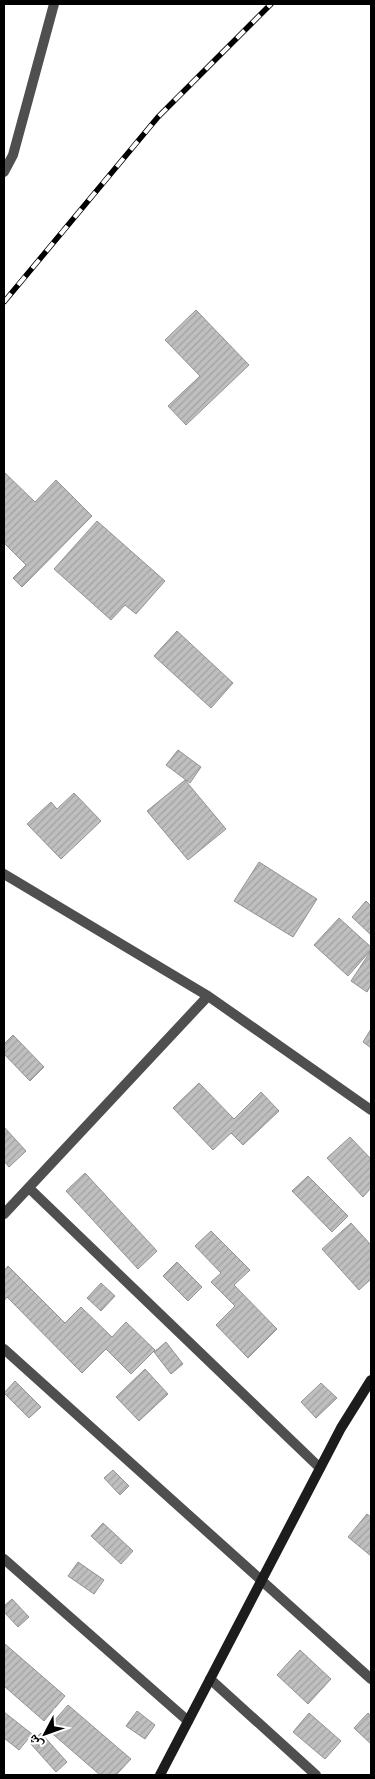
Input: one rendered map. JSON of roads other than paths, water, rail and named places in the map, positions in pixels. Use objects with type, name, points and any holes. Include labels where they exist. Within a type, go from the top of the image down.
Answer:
[{"type":"street","points":[[4,172],[13,155],[54,4]]},
{"type":"street","points":[[4,874],[208,996],[371,1110]]},
{"type":"street","points":[[4,1214],[208,996]]},
{"type":"street","points":[[29,1188],[320,1468]]},
{"type":"street","points":[[4,1349],[371,1679]]},
{"type":"street","points":[[160,1775],[341,1428],[371,1380]]},
{"type":"street","points":[[4,1559],[188,1721]]},
{"type":"street","points":[[210,1679],[316,1775]]},
{"type":"railway","points":[[4,302],[158,117],[271,4]]}]
